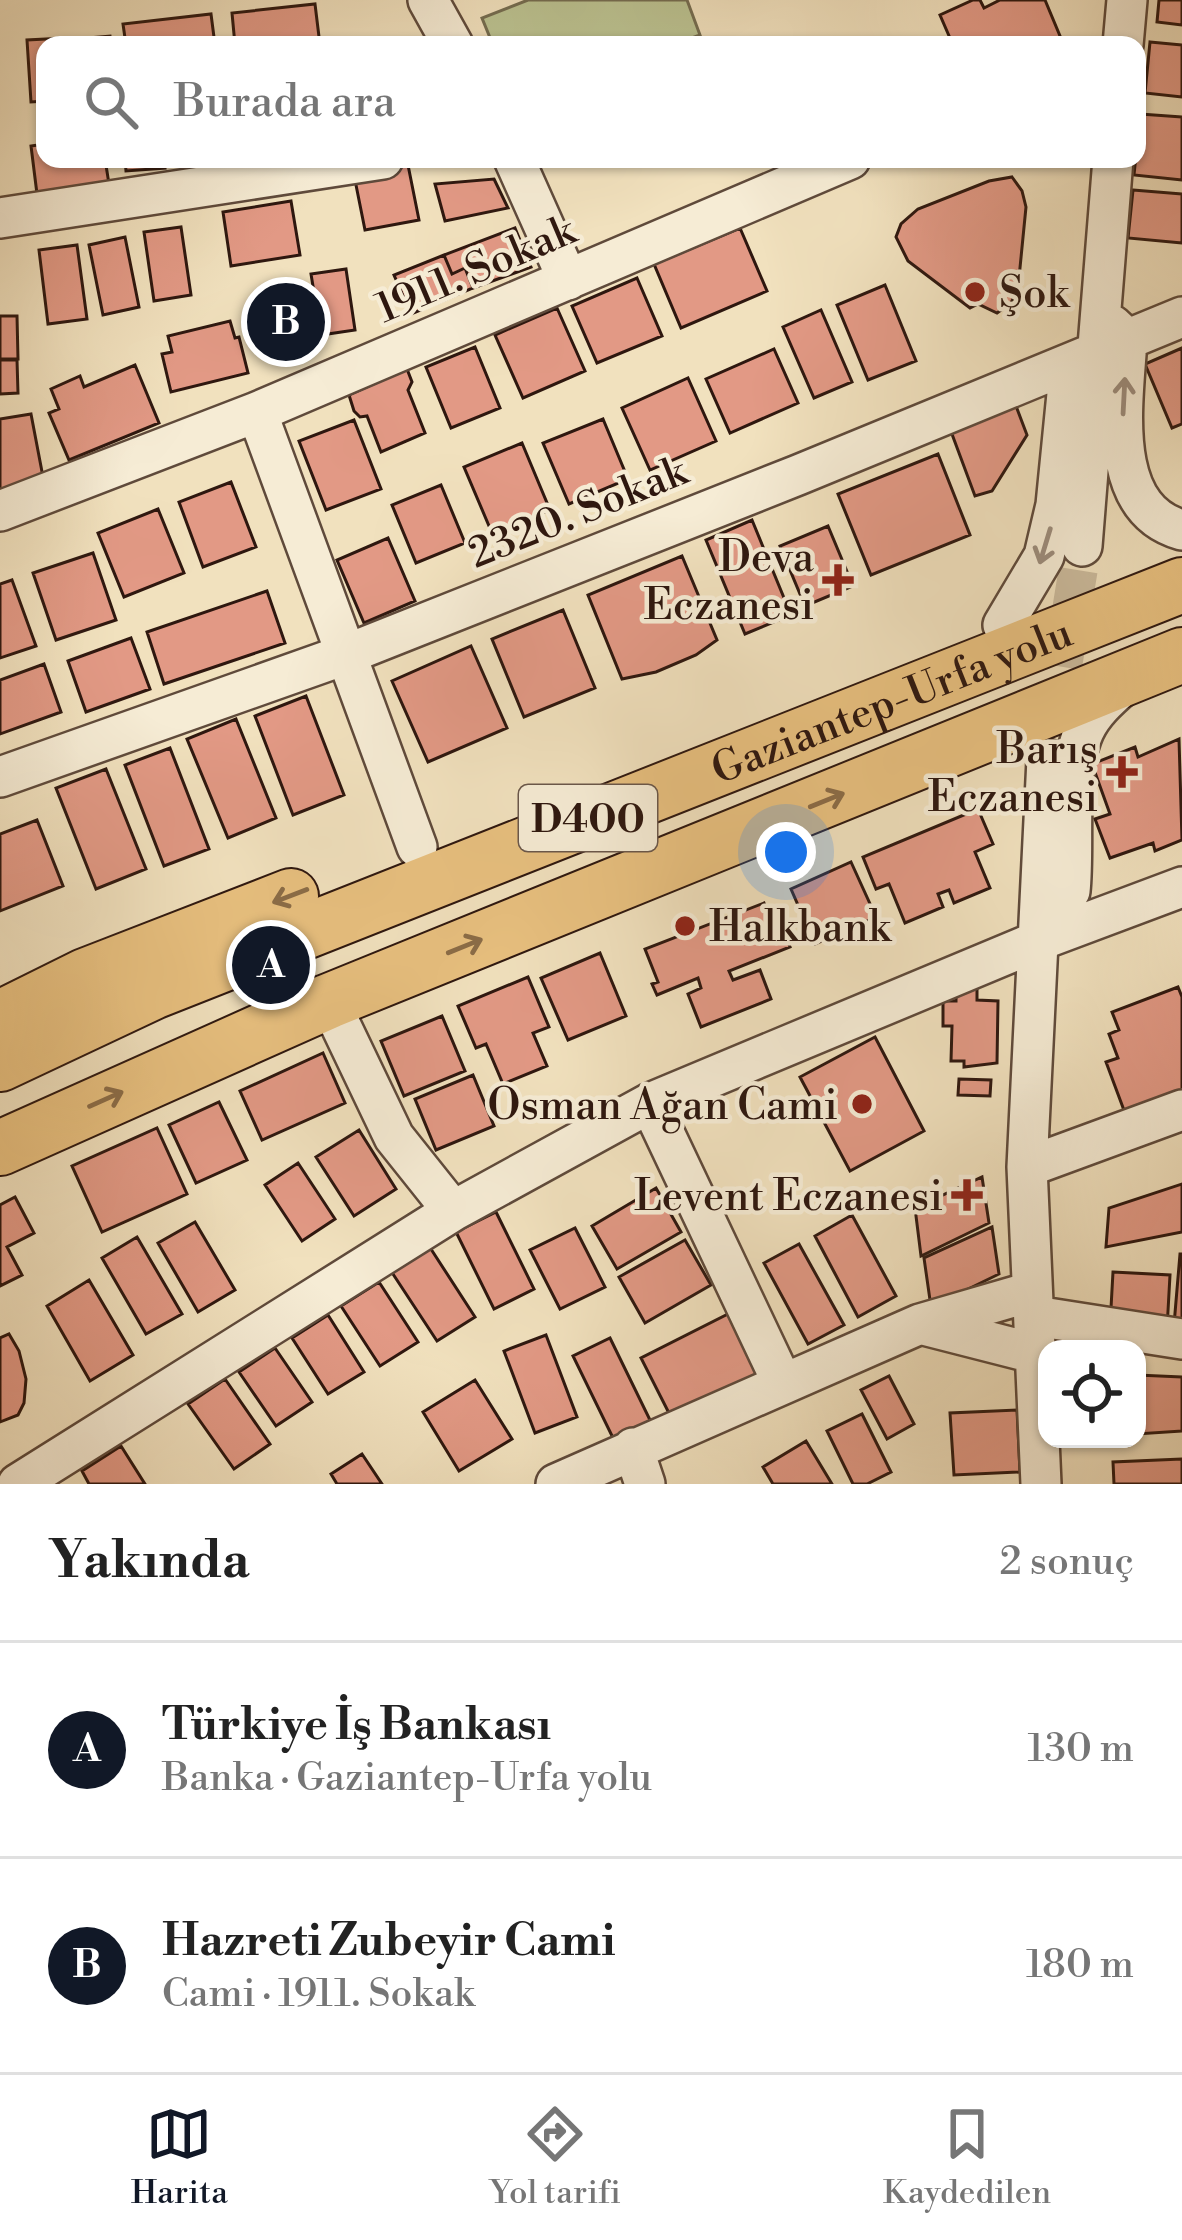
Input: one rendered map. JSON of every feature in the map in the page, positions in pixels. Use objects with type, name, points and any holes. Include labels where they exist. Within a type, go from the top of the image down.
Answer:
[{"type":"highway","points":[[0,1018],[86,976],[758,713],[1004,625],[1182,549]]},
{"type":"highway","name":"Gaziantep-Urfa yolu","points":[[0,1064],[195,974],[1182,585]]},
{"type":"highway","name":"Gaziantep-Urfa yolu","points":[[0,1096],[158,1022],[1182,622]]},
{"type":"highway","points":[[0,1148],[329,1001],[1161,663]]},
{"type":"street","points":[[428,0],[448,36]]},
{"type":"street","points":[[1125,36],[1127,0]]},
{"type":"street","points":[[0,218],[325,168]]},
{"type":"street","points":[[518,168],[568,280]]},
{"type":"street","name":"1911. Sokak","points":[[0,512],[257,412],[829,168]]},
{"type":"street","points":[[1082,547],[1112,168]]},
{"type":"street","name":"2320. Sokak","points":[[0,777],[347,654],[1098,342],[1182,316]]},
{"type":"street","points":[[1098,342],[1122,424],[1126,468],[1152,514],[1182,530]]},
{"type":"street","points":[[1004,625],[1044,556],[1098,342]]},
{"type":"street","points":[[257,412],[418,847]]},
{"type":"street","points":[[1039,932],[1070,891],[1076,756],[1084,731],[1102,703],[1161,663]]},
{"type":"street","points":[[991,734],[1007,737],[1019,750],[1024,768],[1022,880],[1039,932]]},
{"type":"street","points":[[1041,1484],[1027,1167],[1047,759]]},
{"type":"street","points":[[18,1484],[453,1211],[650,1103],[1039,932],[1182,886]]},
{"type":"street","points":[[329,1001],[394,1137],[453,1211]]},
{"type":"street","points":[[650,1103],[783,1384]]},
{"type":"street","points":[[1027,1167],[1182,1110]]},
{"type":"street","points":[[920,1324],[1033,1320]]},
{"type":"street","points":[[556,1484],[639,1466],[783,1384],[920,1324],[1033,1320],[1182,1339]]},
{"type":"green space","points":[[528,0],[687,0],[700,35],[489,36],[482,18]]},
{"type":"building","points":[[973,0],[980,0],[984,8],[1000,0],[1045,0],[1060,36],[949,36],[940,15]]},
{"type":"building","points":[[1159,0],[1182,0],[1182,25],[1157,22]]},
{"type":"building","points":[[315,4],[319,36],[234,36],[232,13]]},
{"type":"building","points":[[211,14],[214,36],[125,36],[123,24]]},
{"type":"building","points":[[27,40],[36,40],[36,102],[31,102]]},
{"type":"building","points":[[1150,42],[1182,45],[1182,97],[1146,93]]},
{"type":"building","points":[[1146,114],[1182,117],[1182,180],[1134,175],[1135,168],[1146,168]]},
{"type":"building","points":[[36,145],[36,168],[106,168],[109,184],[37,194],[31,146]]},
{"type":"building","points":[[184,168],[212,168],[213,176],[186,180]]},
{"type":"building","points":[[409,168],[419,220],[365,230],[354,175]]},
{"type":"building","points":[[1012,177],[1026,207],[1018,288],[1011,303],[997,313],[978,304],[970,308],[908,261],[896,237],[901,224],[918,209],[989,181]]},
{"type":"building","points":[[494,179],[508,208],[445,221],[435,184]]},
{"type":"building","points":[[1133,190],[1182,194],[1182,243],[1128,238]]},
{"type":"building","points":[[291,201],[300,255],[231,266],[223,212]]},
{"type":"building","points":[[181,227],[191,295],[154,301],[144,232]]},
{"type":"building","points":[[515,228],[531,267],[473,288],[465,268],[452,274],[444,255]]},
{"type":"building","points":[[740,228],[767,291],[681,328],[654,264]]},
{"type":"building","points":[[125,237],[139,307],[103,315],[89,245]]},
{"type":"building","points":[[77,245],[87,319],[48,324],[39,250]]},
{"type":"building","points":[[444,255],[452,274],[465,268],[473,288],[411,314],[394,275]]},
{"type":"building","points":[[346,269],[355,330],[321,335],[311,274]]},
{"type":"building","points":[[637,278],[662,336],[597,363],[572,306]]},
{"type":"building","points":[[885,285],[916,361],[868,380],[837,305]]},
{"type":"building","points":[[305,291],[306,352],[267,353],[266,292]]},
{"type":"building","points":[[557,308],[585,371],[523,398],[495,335]]},
{"type":"building","points":[[821,310],[852,382],[814,398],[783,327]]},
{"type":"building","points":[[0,316],[17,316],[18,359],[0,359]]},
{"type":"building","points":[[230,321],[248,373],[171,392],[162,354],[172,352],[168,336]]},
{"type":"building","points":[[475,347],[500,408],[451,428],[426,367]]},
{"type":"building","points":[[1182,348],[1182,424],[1172,428],[1145,364]]},
{"type":"building","points":[[774,349],[798,403],[730,433],[706,379]]},
{"type":"building","points":[[0,360],[17,360],[18,393],[0,394]]},
{"type":"building","points":[[135,365],[159,423],[69,460],[49,413],[59,409],[51,389],[80,376],[84,387]]},
{"type":"building","points":[[407,369],[412,382],[408,390],[425,433],[381,452],[367,416],[354,411],[349,395]]},
{"type":"building","points":[[688,378],[716,441],[650,470],[622,408]]},
{"type":"building","points":[[1013,398],[1027,435],[992,491],[975,496],[946,418]]},
{"type":"building","points":[[31,414],[43,477],[0,492],[0,419]]},
{"type":"building","points":[[603,419],[628,479],[569,504],[543,443]]},
{"type":"building","points":[[354,420],[381,489],[326,510],[299,441]]},
{"type":"building","points":[[522,443],[550,510],[492,533],[464,467]]},
{"type":"building","points":[[938,454],[970,535],[871,575],[838,494]]},
{"type":"building","points":[[231,482],[256,547],[203,567],[179,502]]},
{"type":"building","points":[[441,485],[465,543],[416,563],[392,505]]},
{"type":"building","points":[[158,509],[184,573],[124,597],[98,533]]},
{"type":"building","points":[[752,520],[791,615],[745,634],[706,540]]},
{"type":"building","points":[[828,526],[853,586],[805,606],[780,546]]},
{"type":"building","points":[[388,538],[415,601],[364,623],[337,560]]},
{"type":"building","points":[[93,553],[116,620],[56,640],[33,573]]},
{"type":"building","points":[[682,556],[717,640],[656,672],[622,679],[588,595]]},
{"type":"building","points":[[12,580],[36,646],[0,658],[0,584]]},
{"type":"building","points":[[267,591],[285,643],[164,684],[147,632]]},
{"type":"building","points":[[563,610],[595,688],[524,717],[492,639]]},
{"type":"building","points":[[131,638],[150,689],[86,712],[68,661]]},
{"type":"building","points":[[471,646],[507,728],[428,762],[392,681]]},
{"type":"building","points":[[44,664],[61,712],[0,734],[0,680]]},
{"type":"building","points":[[306,696],[344,795],[293,815],[255,716]]},
{"type":"building","points":[[236,719],[276,818],[228,838],[187,739]]},
{"type":"building","points":[[1179,739],[1182,840],[1155,851],[1153,843],[1110,858],[1095,819],[1110,814],[1092,764],[1135,747],[1138,757]]},
{"type":"building","points":[[170,748],[209,849],[164,866],[125,765]]},
{"type":"building","points":[[106,769],[146,869],[96,889],[56,788]]},
{"type":"building","points":[[978,809],[993,844],[975,852],[990,888],[954,903],[949,890],[938,894],[943,907],[905,923],[889,884],[876,889],[863,857]]},
{"type":"building","points":[[37,820],[63,886],[0,911],[0,834]]},
{"type":"building","points":[[851,862],[876,917],[815,944],[791,889]]},
{"type":"building","points":[[764,903],[774,928],[781,926],[790,947],[729,971],[733,980],[760,970],[771,999],[701,1027],[688,994],[701,988],[698,978],[657,995],[652,984],[658,982],[645,949]]},
{"type":"building","points":[[600,953],[626,1016],[568,1040],[541,978]]},
{"type":"building","points":[[528,977],[549,1027],[533,1033],[547,1066],[503,1084],[486,1044],[476,1048],[458,1006]]},
{"type":"building","points":[[1178,987],[1182,997],[1182,1101],[1128,1121],[1106,1062],[1118,1058],[1109,1034],[1119,1030],[1112,1012]]},
{"type":"building","points":[[956,988],[977,989],[977,1000],[998,1001],[997,1063],[964,1067],[964,1061],[951,1061],[952,1026],[943,1026],[943,1001],[956,1001]]},
{"type":"building","points":[[442,1016],[465,1071],[404,1096],[381,1041]]},
{"type":"building","name":"Osman Ağan Cami","points":[[875,1037],[924,1131],[850,1171],[800,1077]]},
{"type":"building","points":[[323,1053],[345,1103],[262,1140],[240,1091]]},
{"type":"building","points":[[473,1075],[494,1126],[436,1150],[415,1099]]},
{"type":"building","points":[[959,1079],[991,1080],[990,1096],[958,1095]]},
{"type":"building","points":[[219,1102],[247,1160],[196,1183],[169,1125]]},
{"type":"building","points":[[157,1128],[187,1194],[102,1232],[72,1166]]},
{"type":"building","points":[[359,1130],[396,1189],[354,1216],[316,1157]]},
{"type":"building","points":[[298,1163],[335,1219],[302,1241],[265,1185]]},
{"type":"building","points":[[982,1177],[989,1223],[921,1256],[915,1208]]},
{"type":"building","points":[[1182,1184],[1182,1232],[1106,1247],[1109,1208]]},
{"type":"building","points":[[656,1188],[681,1232],[617,1269],[592,1226]]},
{"type":"building","points":[[15,1197],[34,1233],[7,1247],[22,1275],[0,1286],[0,1205]]},
{"type":"building","points":[[496,1212],[534,1289],[494,1309],[456,1232]]},
{"type":"building","points":[[852,1215],[896,1296],[858,1317],[815,1236]]},
{"type":"building","points":[[195,1222],[235,1290],[198,1312],[158,1243]]},
{"type":"building","points":[[992,1227],[999,1274],[931,1307],[924,1258]]},
{"type":"building","points":[[575,1228],[605,1287],[560,1309],[530,1250]]},
{"type":"building","points":[[137,1237],[182,1314],[146,1334],[102,1258]]},
{"type":"building","points":[[685,1240],[711,1285],[645,1323],[619,1277]]},
{"type":"building","points":[[799,1244],[844,1325],[808,1344],[764,1263]]},
{"type":"building","points":[[429,1246],[475,1317],[437,1341],[391,1271]]},
{"type":"building","points":[[1182,1254],[1182,1326],[1174,1325]]},
{"type":"building","points":[[1113,1272],[1170,1275],[1167,1329],[1110,1326]]},
{"type":"building","points":[[89,1280],[133,1355],[90,1381],[47,1306]]},
{"type":"building","points":[[379,1282],[418,1342],[380,1366],[341,1306]]},
{"type":"building","points":[[728,1314],[763,1381],[675,1425],[641,1358]]},
{"type":"building","points":[[328,1315],[364,1372],[328,1394],[292,1338]]},
{"type":"building","points":[[9,1334],[26,1379],[24,1403],[18,1415],[0,1422],[0,1338]]},
{"type":"building","points":[[546,1335],[577,1417],[535,1433],[504,1351]]},
{"type":"building","points":[[610,1338],[651,1422],[614,1440],[573,1356]]},
{"type":"building","points":[[275,1348],[312,1402],[276,1426],[239,1372]]},
{"type":"building","points":[[1146,1375],[1182,1377],[1182,1431],[1146,1433]]},
{"type":"building","points":[[889,1376],[914,1424],[887,1439],[861,1390]]},
{"type":"building","points":[[225,1379],[270,1444],[234,1469],[188,1404]]},
{"type":"building","points":[[475,1380],[512,1439],[459,1471],[423,1412]]},
{"type":"building","points":[[1017,1410],[1020,1472],[954,1475],[950,1413]]},
{"type":"building","points":[[862,1414],[891,1472],[867,1484],[853,1484],[827,1431]]},
{"type":"building","points":[[806,1441],[832,1484],[773,1484],[763,1467]]},
{"type":"building","points":[[121,1446],[145,1484],[89,1484],[82,1471]]},
{"type":"building","points":[[362,1454],[382,1484],[337,1484],[331,1474]]},
{"type":"building","points":[[1182,1459],[1182,1484],[1114,1484],[1113,1462]]},
{"type":"tunnel","points":[[1053,725],[1082,546]]},
{"type":"place","name":"Şok","points":[[975,292]]},
{"type":"place","name":"Hazreti Zubeyir Cami","points":[[286,322]]},
{"type":"place","name":"Deva Eczanesi","points":[[838,580]]},
{"type":"place","name":"Barış Eczanesi","points":[[1122,772]]},
{"type":"place","name":"Halkbank","points":[[685,926]]},
{"type":"place","name":"Türkiye İş Bankası","points":[[271,965]]},
{"type":"place","name":"Osman Ağan Cami","points":[[862,1104]]},
{"type":"place","name":"Levent Eczanesi","points":[[967,1195]]}]
